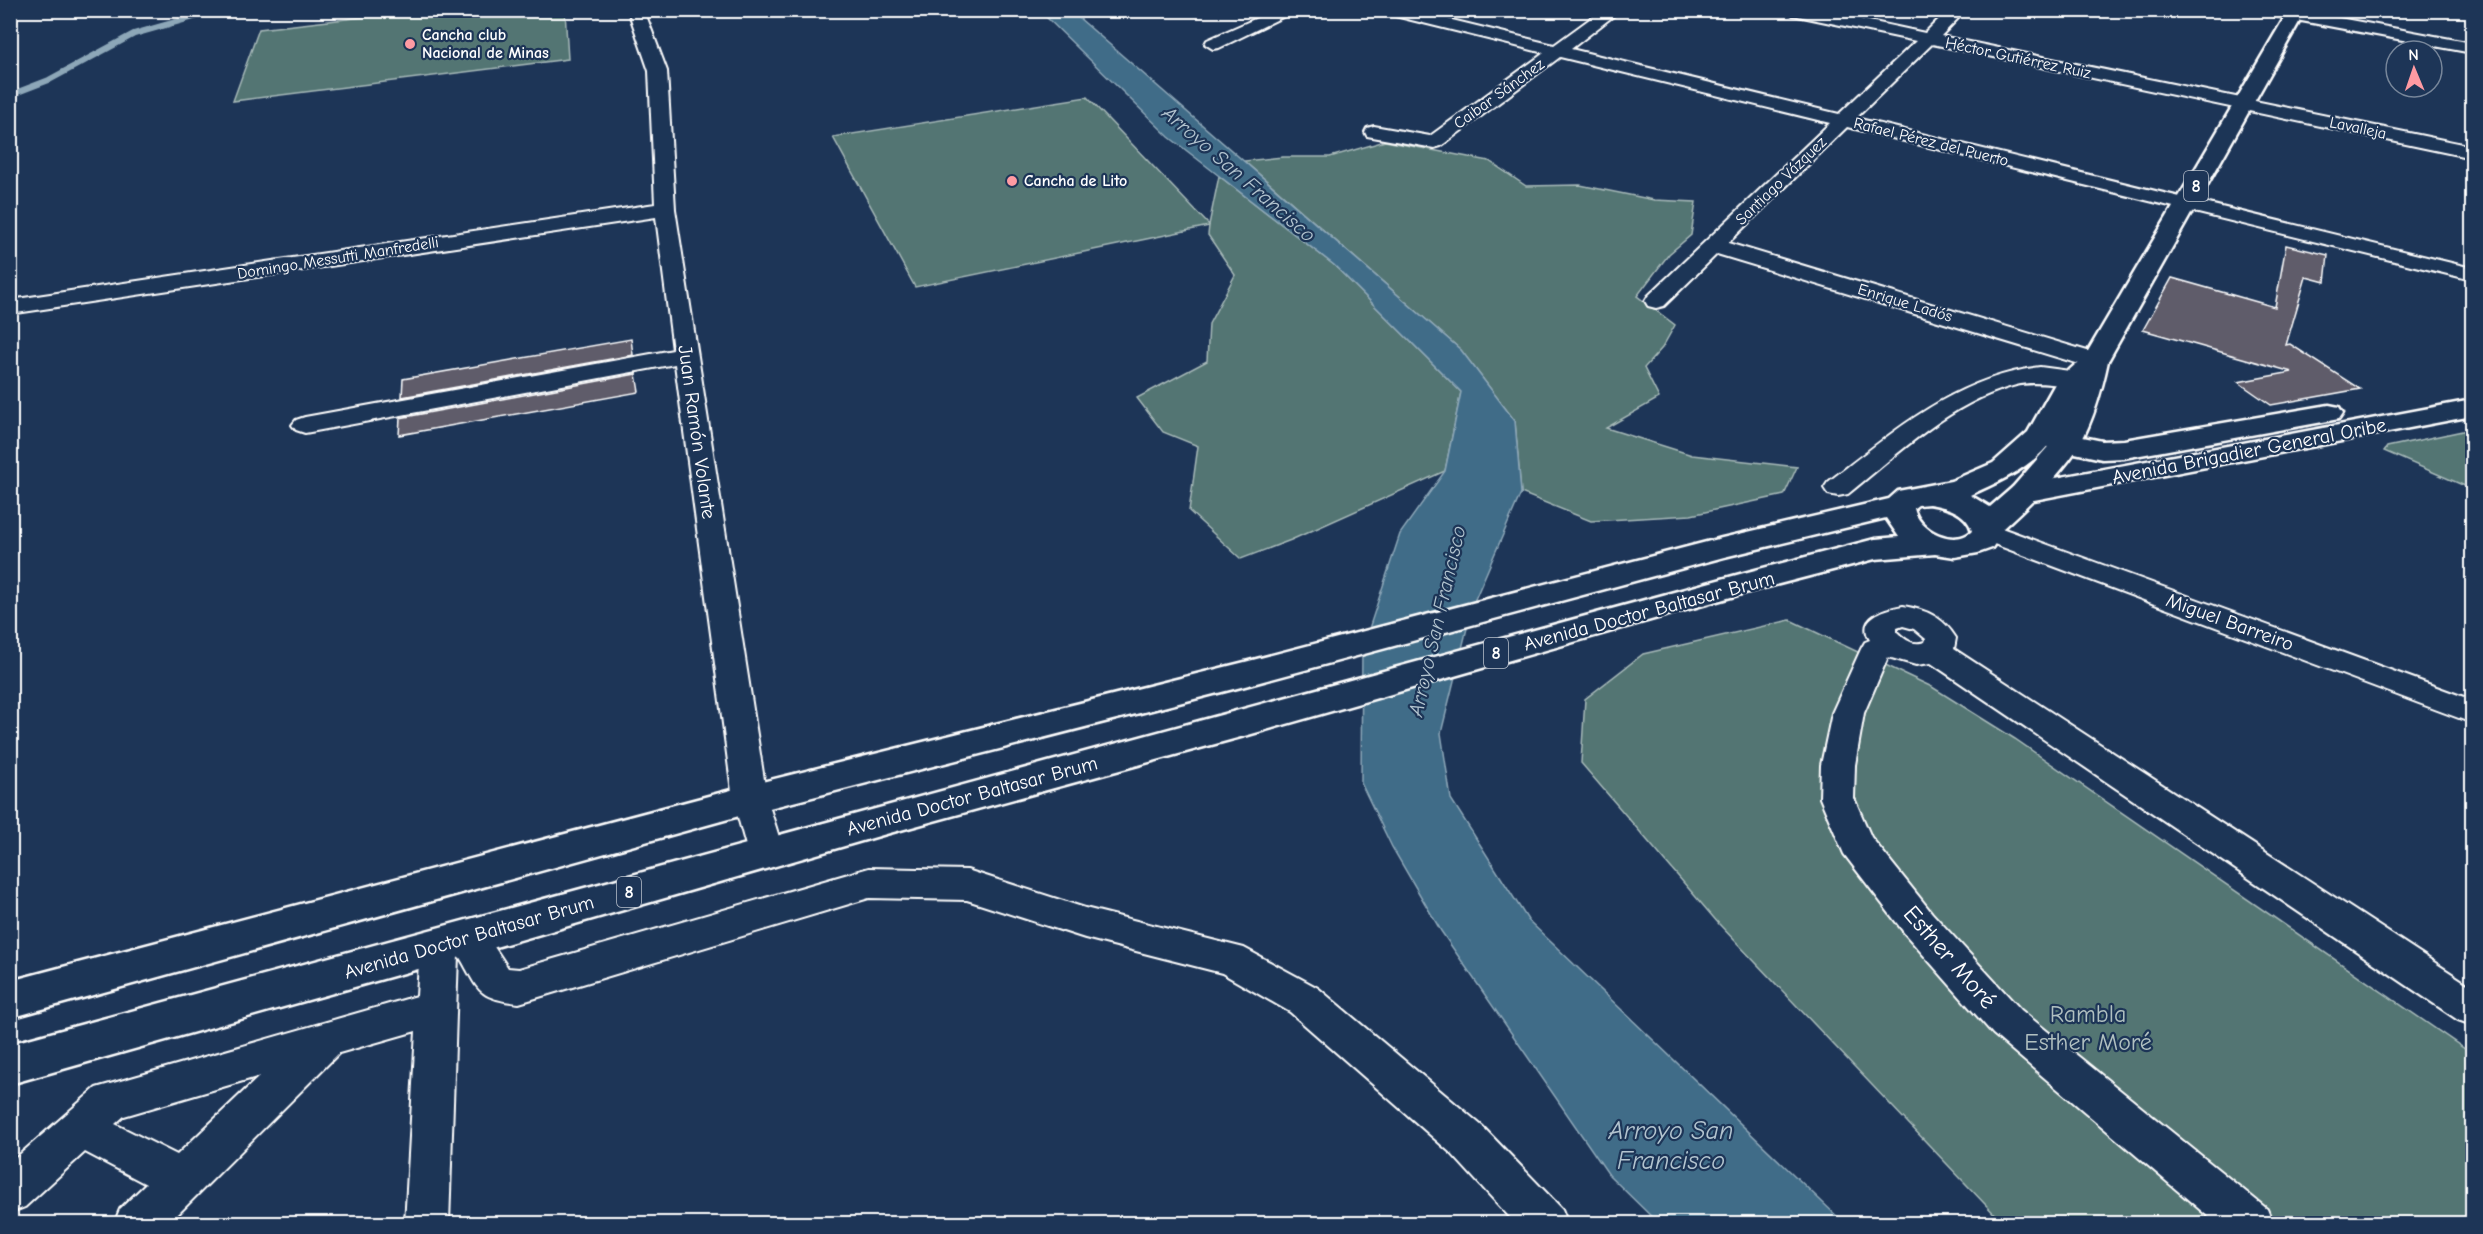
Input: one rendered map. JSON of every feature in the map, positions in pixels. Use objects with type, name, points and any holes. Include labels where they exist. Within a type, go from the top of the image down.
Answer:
[{"type":"main road","name":"8","points":[[2053,440],[1959,489],[1910,497],[1899,506],[1898,516],[1905,527],[1918,537],[1936,544],[1960,547],[1979,543],[1987,529],[2024,493],[2053,440],[2086,398],[2086,370],[2297,13]]},
{"type":"main road","name":"Avenida Brigadier General Oribe","points":[[2053,440],[2102,450],[2124,449],[2472,385]]},
{"type":"main road","name":"Avenida Brigadier General Oribe","points":[[2024,493],[2472,408]]},
{"type":"main road","points":[[2233,430],[2259,450]]},
{"type":"main road","name":"8","points":[[1929,495],[1948,497],[1966,504],[1980,514],[1987,529]]},
{"type":"main road","name":"Avenida Doctor Baltasar Brum","points":[[10,1000],[750,799],[1245,675],[1722,548],[1899,506]]},
{"type":"main road","name":"Avenida Doctor Baltasar Brum","points":[[10,1064],[1744,583],[1875,549],[1936,544]]},
{"type":"street","name":"Juan Ramón Volante","points":[[636,10],[658,70],[665,208],[750,799],[766,853]]},
{"type":"street","points":[[1213,44],[1289,10]]},
{"type":"street","name":"Rafael Pérez del Puerto","points":[[1389,10],[2472,274]]},
{"type":"street","name":"Caibar Sánchez","points":[[1374,132],[1434,142],[1613,10]]},
{"type":"street","name":"Héctor Gutiérrez Ruiz","points":[[1793,10],[2244,104]]},
{"type":"street","name":"Santiago Vázquez","points":[[1656,301],[1958,10]]},
{"type":"street","points":[[2270,10],[2297,13],[2472,48]]},
{"type":"street","name":"Lavalleja","points":[[2244,104],[2472,152]]},
{"type":"street","name":"Domingo Messutti Manfredelli","points":[[10,307],[665,208]]},
{"type":"street","name":"Enrique Ladós","points":[[1714,246],[2086,370]]},
{"type":"street","points":[[305,425],[686,355]]},
{"type":"street","points":[[1838,488],[1942,409],[2013,377],[2086,370]]},
{"type":"street","name":"Miguel Barreiro","points":[[1987,529],[2472,712]]},
{"type":"street","name":"Esther Moré","points":[[2251,1224],[2007,1022],[1919,924],[1856,844],[1837,798],[1838,765],[1848,713],[1876,649],[1891,645],[1914,654],[1935,651],[2472,1008]]},
{"type":"street","points":[[427,1224],[436,1008],[454,942],[497,984],[519,986],[869,884],[967,885],[1085,923],[1231,959],[1304,1000],[1467,1140],[1545,1224]]},
{"type":"street","points":[[10,1192],[111,1101],[436,1008]]},
{"type":"street","points":[[136,1224],[326,1040]]},
{"type":"street","points":[[81,1128],[181,1180]]},
{"type":"green space","name":"Cancha club Nacional de Minas","points":[[425,10],[565,11],[568,59],[233,101],[259,29]]},
{"type":"green space","points":[[1087,97],[1209,225],[1219,176],[1334,265],[1461,392],[1445,471],[1291,540],[1241,559],[1189,511],[1198,446],[1163,432],[1137,398],[1207,361],[1209,324],[1235,275],[1208,235],[1209,226],[915,287],[833,137]]},
{"type":"green space","points":[[1385,141],[1489,161],[1526,186],[1580,185],[1654,200],[1696,202],[1691,235],[1669,254],[1637,296],[1675,325],[1662,348],[1644,368],[1659,398],[1606,428],[1692,455],[1797,467],[1784,495],[1691,515],[1591,521],[1521,493],[1515,421],[1461,350],[1244,161],[1283,157],[1330,157]]},
{"type":"green space","points":[[2472,429],[2472,489],[2384,451],[2387,447]]},
{"type":"green space","name":"Rambla Esther Moré","points":[[1790,620],[1932,687],[2015,739],[2472,1054],[2472,1223],[2003,1223],[1719,924],[1581,763],[1585,699],[1643,654]]},
{"type":"water","name":"Arroyo San Francisco","points":[[1040,11],[1071,11],[1461,350],[1515,421],[1521,493],[1473,604],[1441,733],[1451,799],[1528,920],[1844,1223],[1658,1223],[1609,1175],[1441,931],[1392,847],[1361,783],[1362,650],[1400,534],[1445,471],[1461,392],[1334,265],[1169,137]]},
{"type":"building","points":[[2286,245],[2328,255],[2325,282],[2306,277],[2286,345],[2290,344],[2360,389],[2271,405],[2238,382],[2292,372],[2143,330],[2172,278],[2275,307]]},
{"type":"building","points":[[631,339],[633,355],[402,397],[403,379]]},
{"type":"building","points":[[636,374],[639,392],[399,435],[400,418]]},
{"type":"waterway","points":[[10,95],[49,80],[134,34],[218,10]]},
{"type":"place","name":"Cancha club Nacional de Minas","points":[[410,44]]},
{"type":"place","name":"Cancha de Lito","points":[[1012,181]]}]
